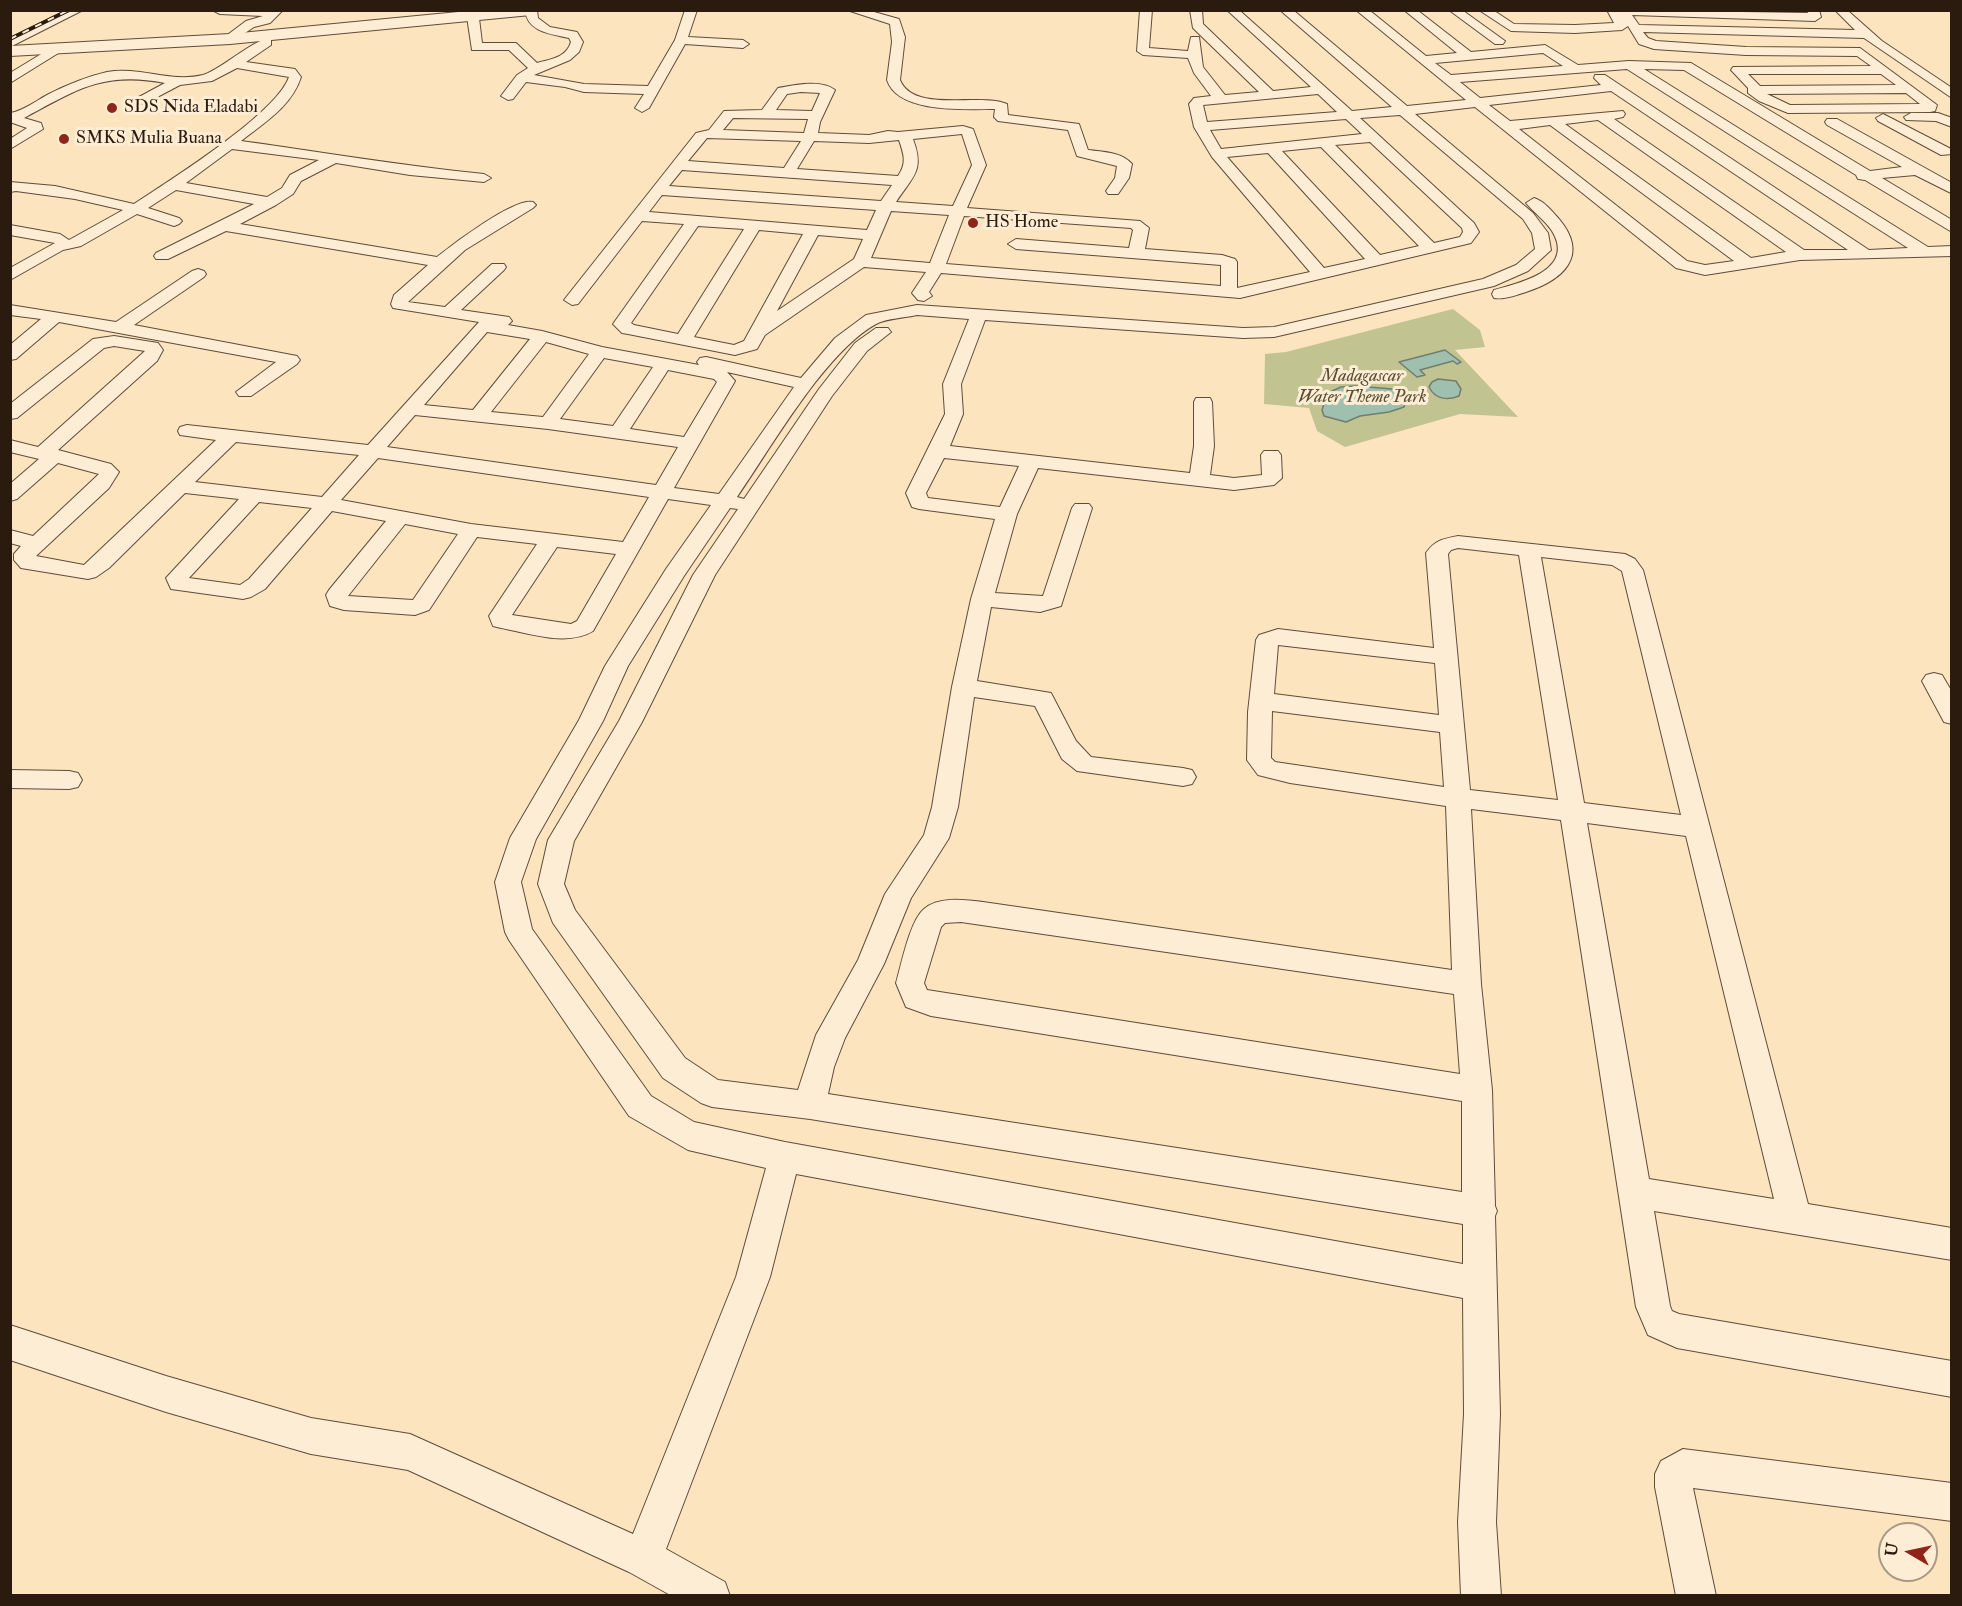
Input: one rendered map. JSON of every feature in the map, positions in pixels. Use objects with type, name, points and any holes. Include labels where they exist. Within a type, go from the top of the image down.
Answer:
[{"type":"street","points":[[10,31],[53,10]]},
{"type":"street","points":[[10,43],[78,10]]},
{"type":"street","points":[[10,51],[230,39],[472,13],[531,10],[532,19],[546,30],[573,35],[577,42],[576,48],[566,58],[535,68],[522,78],[508,96]]},
{"type":"street","points":[[642,108],[681,40],[691,10]]},
{"type":"street","points":[[852,10],[895,22],[900,31],[893,78],[895,86],[906,94],[939,103],[998,105],[1002,107],[1001,117],[1003,118],[1074,127],[1082,153],[1116,159],[1125,164],[1122,178],[1113,191]]},
{"type":"street","points":[[1146,10],[1143,51],[1203,65],[1240,65]]},
{"type":"street","points":[[1197,10],[1203,65],[1222,100]]},
{"type":"street","points":[[1232,10],[1323,90],[1347,115],[1469,226],[1471,232],[1465,240],[1249,292],[1006,273],[923,295],[872,319],[841,342],[805,384],[674,574],[617,666],[591,721],[523,838],[508,882],[519,932],[640,1106],[688,1134],[785,1157],[1481,1284]]},
{"type":"street","points":[[1285,10],[1411,109]]},
{"type":"street","points":[[861,262],[977,320],[1243,333],[1274,332],[1488,283],[1522,268],[1543,250],[1540,233],[1528,216],[1307,10]]},
{"type":"street","points":[[1361,10],[1682,265],[1706,270],[1800,255],[1952,251]]},
{"type":"street","points":[[1409,10],[1468,56]]},
{"type":"street","points":[[1454,10],[1514,52]]},
{"type":"street","points":[[1485,10],[1511,27],[1586,29],[1622,26],[1613,10]]},
{"type":"street","points":[[1830,10],[1851,33],[1914,82],[1952,101]]},
{"type":"street","points":[[1840,10],[1864,34],[1952,94]]},
{"type":"street","points":[[220,11],[276,12]]},
{"type":"street","points":[[1624,11],[1807,14],[1820,33],[1840,52]]},
{"type":"street","points":[[1624,11],[1643,41],[1654,45],[1746,51],[1860,52],[1884,70],[1908,89],[1930,108],[1788,109],[1772,104],[1753,90],[1737,70],[1884,70]]},
{"type":"street","points":[[230,39],[250,24],[266,20],[276,12]]},
{"type":"street","points":[[472,13],[476,47],[512,46],[535,68]]},
{"type":"street","points":[[1197,25],[1270,95]]},
{"type":"street","points":[[1635,28],[1864,34]]},
{"type":"street","points":[[681,40],[743,44]]},
{"type":"street","points":[[13,117],[68,90],[116,76],[132,75],[177,82],[207,78],[235,64],[267,42]]},
{"type":"street","points":[[10,79],[56,49]]},
{"type":"street","points":[[1422,60],[1549,51],[1614,87],[1866,255]]},
{"type":"street","points":[[10,275],[65,245],[75,243],[174,185],[280,103],[291,90],[295,77],[285,70],[235,64]]},
{"type":"street","points":[[1446,79],[1629,65],[1674,64],[1694,68],[1952,227]]},
{"type":"street","points":[[1629,65],[1926,253]]},
{"type":"street","points":[[522,78],[565,83],[584,88],[651,90]]},
{"type":"street","points":[[144,100],[177,82]]},
{"type":"street","points":[[1201,127],[1411,109],[1614,87]]},
{"type":"street","points":[[767,113],[783,91],[801,88],[828,90],[813,126],[788,173]]},
{"type":"street","points":[[1753,90],[1908,89]]},
{"type":"street","points":[[1321,275],[1217,154],[1201,127],[1196,103],[1323,90]]},
{"type":"street","points":[[1505,126],[1647,110]]},
{"type":"street","points":[[714,133],[729,114],[767,113],[813,126],[871,136],[904,137],[958,129],[968,132],[979,165],[923,295],[861,348],[825,393],[704,575],[630,722],[561,840],[551,884],[563,915],[674,1068],[712,1093],[810,1105],[1481,1211]]},
{"type":"street","points":[[1601,116],[1800,255]]},
{"type":"street","points":[[10,145],[36,129],[36,126],[25,124],[13,117]]},
{"type":"street","points":[[1783,124],[1932,117],[1952,123]]},
{"type":"street","points":[[1882,118],[1950,153]]},
{"type":"street","points":[[1554,122],[1746,262]]},
{"type":"street","points":[[1832,122],[1951,189]]},
{"type":"street","points":[[572,300],[701,136],[714,133],[752,136],[813,126]]},
{"type":"street","points":[[732,170],[752,136]]},
{"type":"street","points":[[851,167],[871,136]]},
{"type":"street","points":[[758,333],[861,262],[885,207],[910,168],[912,162],[904,137]]},
{"type":"street","points":[[1217,154],[1373,137]]},
{"type":"street","points":[[1324,142],[1430,248]]},
{"type":"street","points":[[229,144],[360,160],[419,172],[484,178]]},
{"type":"street","points":[[1270,148],[1377,261]]},
{"type":"street","points":[[162,256],[271,202],[291,188],[296,178],[334,158]]},
{"type":"street","points":[[678,165],[788,173],[851,167],[900,181]]},
{"type":"street","points":[[1715,195],[1919,170]]},
{"type":"street","points":[[174,185],[271,202]]},
{"type":"street","points":[[10,188],[15,186],[46,189],[136,209],[174,221]]},
{"type":"street","points":[[657,190],[1135,224],[1141,228],[1136,253]]},
{"type":"street","points":[[528,205],[476,234],[439,262],[400,299],[399,304],[580,333],[805,384]]},
{"type":"street","points":[[637,216],[873,235]]},
{"type":"street","points":[[1006,273],[1026,217]]},
{"type":"street","points":[[693,222],[622,324],[628,329],[735,350],[751,345],[812,231]]},
{"type":"street","points":[[225,226],[439,262]]},
{"type":"street","points":[[683,340],[753,227]]},
{"type":"street","points":[[10,230],[60,239],[65,245]]},
{"type":"street","points":[[1016,244],[1226,261],[1229,262],[1229,292]]},
{"type":"street","points":[[449,312],[498,267]]},
{"type":"street","points":[[117,329],[198,274]]},
{"type":"street","points":[[10,310],[55,316],[291,360],[245,392]]},
{"type":"street","points":[[10,355],[55,316]]},
{"type":"street","points":[[977,320],[952,384],[954,414],[916,493],[919,503],[1007,514]]},
{"type":"street","points":[[254,495],[177,578],[179,584],[243,592],[251,589],[481,328],[490,326],[542,336],[600,352],[720,375],[726,381],[585,626],[577,631],[569,632],[501,621],[500,616],[550,541]]},
{"type":"street","points":[[479,415],[542,336]]},
{"type":"street","points":[[10,414],[99,343],[114,341],[152,347],[154,350],[151,357],[49,454],[10,495]]},
{"type":"street","points":[[548,423],[600,352]]},
{"type":"street","points":[[619,432],[663,365]]},
{"type":"street","points":[[1199,481],[1204,446],[1203,402]]},
{"type":"street","points":[[411,408],[548,423],[689,443]]},
{"type":"street","points":[[187,431],[373,450],[750,506]]},
{"type":"street","points":[[10,446],[104,468],[109,475],[25,555],[25,560],[29,563],[88,572],[101,563],[231,436]]},
{"type":"street","points":[[938,451],[1234,484],[1267,481],[1272,478],[1271,455]]},
{"type":"street","points":[[810,1105],[819,1067],[831,1035],[870,964],[899,894],[936,838],[945,807],[964,687],[982,599],[1007,514],[1031,461]]},
{"type":"street","points":[[180,486],[327,504],[399,519],[471,530],[630,549]]},
{"type":"street","points":[[982,599],[1040,605],[1053,601],[1082,508]]},
{"type":"street","points":[[399,519],[338,595],[338,600],[344,603],[410,610],[421,605],[471,530]]},
{"type":"street","points":[[10,536],[35,543]]},
{"type":"street","points":[[1481,1596],[1477,1522],[1482,1414],[1481,1211],[1477,1090],[1467,984],[1458,798],[1437,553],[1444,545],[1458,542],[1617,559],[1627,564],[1632,570],[1795,1218]]},
{"type":"street","points":[[1529,549],[1653,1307],[1660,1323],[1677,1331],[1952,1379]]},
{"type":"street","points":[[1446,657],[1278,637],[1267,640],[1261,701],[1259,760],[1267,770],[1458,798],[1697,827]]},
{"type":"street","points":[[1934,681],[1952,716]]},
{"type":"street","points":[[964,687],[1043,699],[1059,732],[1078,761],[1086,765],[1182,777]]},
{"type":"street","points":[[1261,701],[1451,725]]},
{"type":"street","points":[[10,778],[69,780]]},
{"type":"street","points":[[1467,984],[1000,916],[942,911],[931,917],[910,983],[916,998],[931,1004],[1477,1090]]},
{"type":"street","points":[[643,1558],[753,1277],[785,1157]]},
{"type":"street","points":[[1635,1192],[1952,1244]]},
{"type":"street","points":[[10,1342],[166,1394],[311,1436],[410,1452],[643,1558],[711,1596]]},
{"type":"street","points":[[1696,1596],[1674,1487],[1674,1474],[1683,1468],[1952,1502]]},
{"type":"green space","name":"Madagascar Water Theme Park","points":[[1453,309],[1480,330],[1485,347],[1455,350],[1518,417],[1460,414],[1345,447],[1317,431],[1309,408],[1264,404],[1265,354],[1286,352]]},
{"type":"shaded area","points":[[1445,350],[1461,362],[1457,364],[1453,361],[1420,370],[1425,375],[1417,377],[1399,362]]},
{"type":"shaded area","points":[[1438,379],[1456,381],[1461,389],[1459,396],[1446,399],[1435,394],[1429,387]]},
{"type":"shaded area","points":[[1356,386],[1397,391],[1406,401],[1404,407],[1389,412],[1360,416],[1346,422],[1324,416],[1322,410],[1324,404],[1329,402],[1332,391],[1341,387]]},
{"type":"railway","points":[[10,39],[69,10]]},
{"type":"place","name":"SDS Nida Eladabi","points":[[112,108]]},
{"type":"place","name":"SMKS Mulia Buana","points":[[64,139]]},
{"type":"place","name":"HS Home","points":[[973,223]]}]
